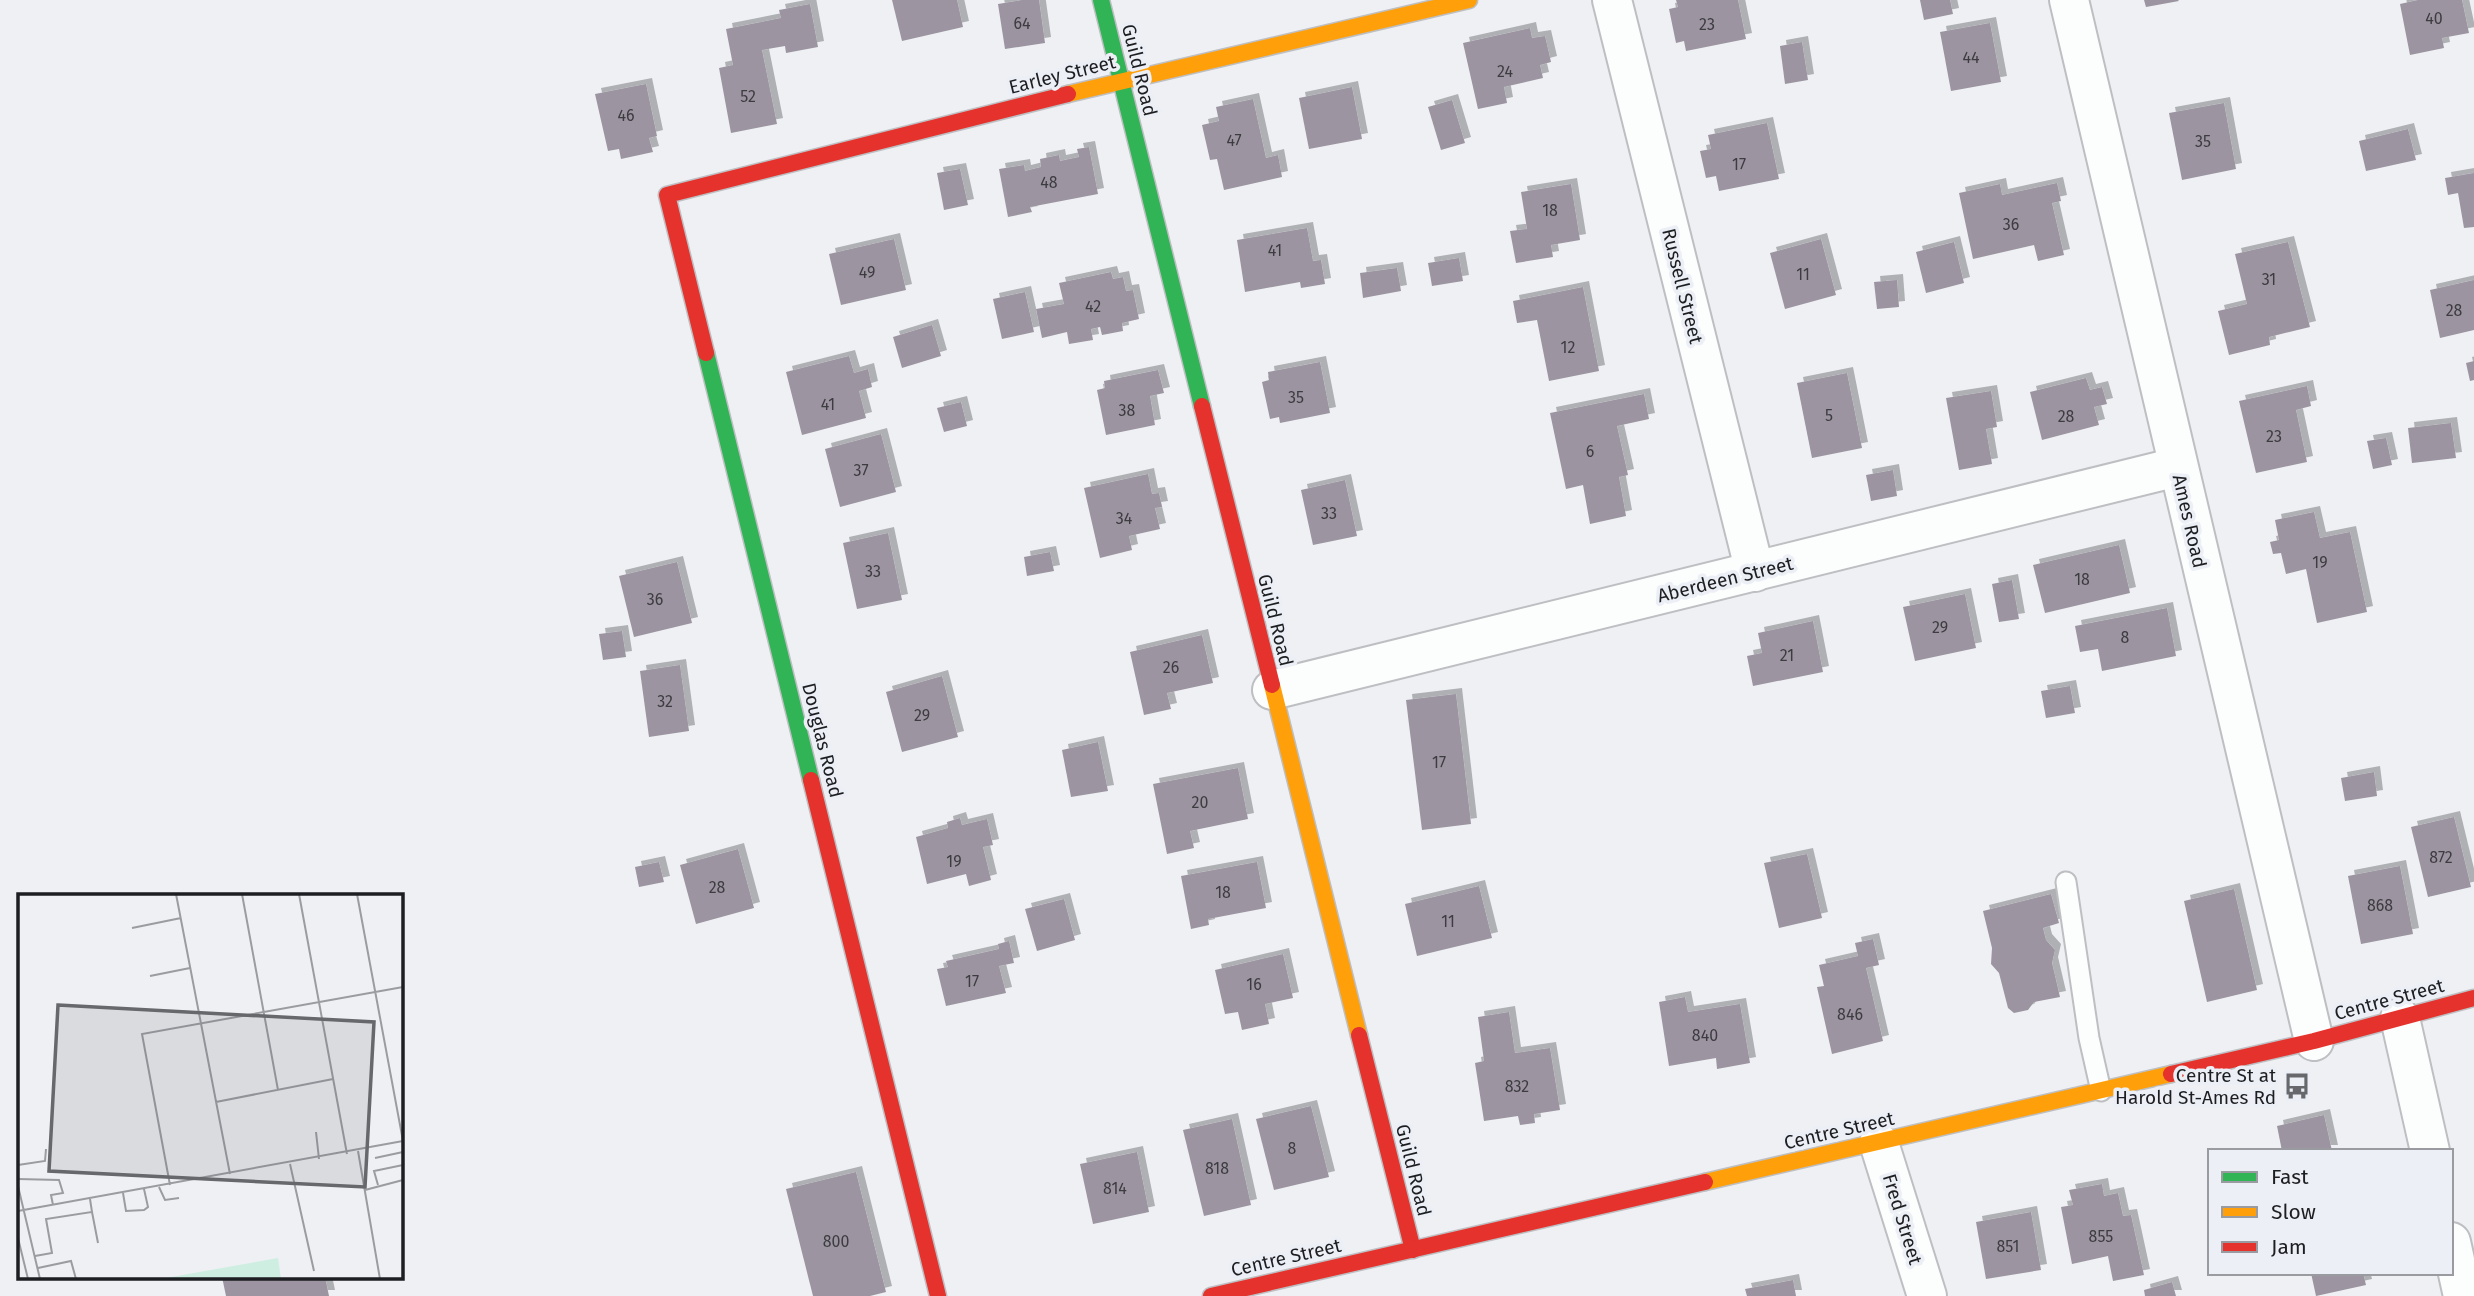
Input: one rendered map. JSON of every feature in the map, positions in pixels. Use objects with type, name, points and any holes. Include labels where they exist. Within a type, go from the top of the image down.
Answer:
[{"type":"street","name":"Guild Road","points":[[1101,0],[1413,1250]]},
{"type":"street","name":"Earley Street","points":[[667,195],[1120,81],[1469,0]]},
{"type":"street","name":"Russell Street","points":[[1612,0],[1755,572]]},
{"type":"street","name":"Ames Road","points":[[2069,0],[2314,1041]]},
{"type":"street","name":"Douglas Road","points":[[667,195],[938,1296]]},
{"type":"street","name":"Aberdeen Street","points":[[1272,691],[2177,467]]},
{"type":"street","name":"Centre Street","points":[[1211,1296],[2314,1041],[2474,998]]},
{"type":"street","points":[[2400,1018],[2430,1149]]},
{"type":"street","name":"Fred Street","points":[[1879,1143],[1927,1296]]},
{"type":"street","points":[[2453,1251],[2463,1296]]},
{"type":"lane","points":[[2066,881],[2089,1038],[2101,1091]]},
{"type":"building","points":[[892,0],[957,0],[963,27],[902,41]]},
{"type":"building","points":[[1039,0],[1045,43],[1005,49],[998,4]]},
{"type":"building","points":[[1676,0],[1738,0],[1746,39],[1686,51],[1684,41],[1676,43],[1669,9],[1678,7]]},
{"type":"building","points":[[1920,0],[1950,0],[1953,14],[1924,20]]},
{"type":"building","points":[[2144,0],[2178,0],[2179,1],[2146,7]]},
{"type":"building","points":[[2418,0],[2462,0],[2469,33],[2442,38],[2444,48],[2410,55],[2400,4]]},
{"type":"building","points":[[810,4],[818,47],[786,53],[785,46],[762,50],[777,124],[731,133],[719,68],[733,65],[726,29],[781,18],[779,10]]},
{"type":"building","points":[[1990,23],[2001,82],[1951,91],[1940,32]]},
{"type":"building","points":[[1530,28],[1532,38],[1545,36],[1551,62],[1540,65],[1543,78],[1504,87],[1507,103],[1478,109],[1463,43]]},
{"type":"building","points":[[1802,42],[1808,80],[1785,84],[1780,46]]},
{"type":"building","points":[[646,84],[657,136],[649,138],[653,152],[621,159],[619,149],[608,151],[595,94]]},
{"type":"building","points":[[1352,87],[1362,139],[1309,149],[1299,98]]},
{"type":"building","points":[[1253,99],[1266,158],[1278,155],[1282,177],[1224,190],[1217,159],[1210,160],[1202,125],[1219,121],[1216,107]]},
{"type":"building","points":[[1452,100],[1465,143],[1441,150],[1428,107]]},
{"type":"building","points":[[2224,103],[2236,169],[2182,180],[2169,113]]},
{"type":"building","points":[[1767,123],[1779,179],[1719,191],[1716,176],[1706,178],[1700,151],[1711,149],[1708,135]]},
{"type":"building","points":[[2408,129],[2416,160],[2366,171],[2359,141]]},
{"type":"building","points":[[1089,147],[1098,194],[1030,207],[1032,212],[1008,217],[999,169],[1024,165],[1025,171],[1041,167],[1040,159],[1059,155],[1060,161],[1079,157],[1077,149]]},
{"type":"building","points":[[960,169],[968,205],[944,210],[937,173]]},
{"type":"building","points":[[2474,173],[2474,227],[2464,228],[2458,193],[2448,195],[2445,178]]},
{"type":"building","points":[[2057,183],[2061,201],[2052,203],[2064,255],[2038,261],[2034,245],[1973,259],[1959,193],[2000,184],[2002,195]]},
{"type":"building","points":[[1571,184],[1580,240],[1551,245],[1553,257],[1516,263],[1510,231],[1527,229],[1521,192]]},
{"type":"building","points":[[1307,228],[1313,261],[1321,260],[1325,284],[1301,288],[1300,282],[1245,292],[1237,240]]},
{"type":"building","points":[[894,239],[906,290],[841,305],[829,254]]},
{"type":"building","points":[[1821,239],[1836,295],[1785,309],[1770,253]]},
{"type":"building","points":[[1954,242],[1964,283],[1926,293],[1916,252]]},
{"type":"building","points":[[2288,242],[2310,327],[2269,337],[2270,345],[2229,355],[2218,311],[2247,304],[2235,254]]},
{"type":"building","points":[[1459,258],[1463,281],[1432,286],[1428,263]]},
{"type":"building","points":[[1397,268],[1401,291],[1363,298],[1360,273]]},
{"type":"building","points":[[1111,272],[1113,279],[1123,277],[1126,291],[1133,290],[1139,319],[1122,323],[1123,331],[1102,335],[1100,327],[1091,329],[1093,340],[1069,344],[1067,332],[1042,338],[1036,309],[1064,304],[1059,283]]},
{"type":"building","points":[[1897,280],[1899,307],[1877,309],[1874,282]]},
{"type":"building","points":[[2474,280],[2474,330],[2440,338],[2430,290]]},
{"type":"building","points":[[1583,287],[1599,371],[1549,381],[1537,320],[1517,323],[1513,301]]},
{"type":"building","points":[[1025,292],[1034,332],[1002,339],[993,299]]},
{"type":"building","points":[[932,325],[941,356],[902,368],[893,337]]},
{"type":"building","points":[[849,356],[854,373],[868,369],[872,387],[859,391],[866,418],[802,435],[786,372]]},
{"type":"building","points":[[2474,361],[2474,380],[2470,381],[2466,363]]},
{"type":"building","points":[[1320,362],[1330,413],[1280,423],[1279,417],[1270,419],[1262,382],[1269,380],[1268,372]]},
{"type":"building","points":[[1158,370],[1164,393],[1150,396],[1155,425],[1106,435],[1097,390],[1105,388],[1104,381]]},
{"type":"building","points":[[1847,373],[1862,448],[1812,458],[1797,383]]},
{"type":"building","points":[[2086,378],[2090,390],[2102,387],[2107,404],[2094,407],[2099,425],[2042,440],[2030,392]]},
{"type":"building","points":[[2307,386],[2311,406],[2296,410],[2307,462],[2256,473],[2239,401]]},
{"type":"building","points":[[1991,391],[1997,427],[1986,429],[1992,464],[1959,470],[1946,398]]},
{"type":"building","points":[[1644,394],[1649,419],[1617,426],[1628,475],[1619,477],[1626,516],[1590,524],[1583,485],[1566,489],[1550,413]]},
{"type":"building","points":[[961,402],[967,426],[944,432],[937,408]]},
{"type":"building","points":[[2451,423],[2456,458],[2412,463],[2408,428]]},
{"type":"building","points":[[881,434],[896,492],[840,507],[825,449]]},
{"type":"building","points":[[2386,438],[2392,465],[2373,469],[2367,441]]},
{"type":"building","points":[[1893,470],[1897,496],[1871,501],[1866,475]]},
{"type":"building","points":[[1148,474],[1152,494],[1159,493],[1162,507],[1155,508],[1160,529],[1129,536],[1132,550],[1100,558],[1084,488]]},
{"type":"building","points":[[1345,480],[1357,536],[1313,545],[1301,490]]},
{"type":"building","points":[[2314,512],[2320,538],[2350,532],[2367,612],[2317,623],[2306,569],[2286,574],[2281,553],[2273,554],[2270,542],[2279,540],[2275,520]]},
{"type":"building","points":[[888,533],[902,600],[857,609],[843,543]]},
{"type":"building","points":[[2119,545],[2130,593],[2045,613],[2033,565]]},
{"type":"building","points":[[1050,552],[1054,571],[1027,576],[1024,557]]},
{"type":"building","points":[[677,562],[692,623],[634,637],[619,576]]},
{"type":"building","points":[[2012,580],[2019,619],[1999,622],[1992,584]]},
{"type":"building","points":[[1965,594],[1976,648],[1915,661],[1903,607]]},
{"type":"building","points":[[2167,608],[2176,656],[2102,671],[2098,649],[2080,652],[2075,626]]},
{"type":"building","points":[[1813,621],[1823,672],[1753,686],[1747,656],[1762,653],[1758,633]]},
{"type":"building","points":[[622,631],[626,657],[603,660],[599,634]]},
{"type":"building","points":[[1202,635],[1213,683],[1167,693],[1171,709],[1144,715],[1130,652]]},
{"type":"building","points":[[680,665],[689,731],[649,737],[640,671]]},
{"type":"building","points":[[942,676],[958,737],[902,752],[886,692]]},
{"type":"building","points":[[2070,686],[2075,713],[2046,718],[2041,691]]},
{"type":"building","points":[[1456,694],[1471,824],[1422,830],[1406,700]]},
{"type":"building","points":[[1098,742],[1108,791],[1071,797],[1062,750]]},
{"type":"building","points":[[1238,768],[1248,819],[1190,831],[1194,848],[1167,854],[1153,784]]},
{"type":"building","points":[[2374,772],[2377,796],[2345,801],[2341,778]]},
{"type":"building","points":[[2454,817],[2471,887],[2428,897],[2411,827]]},
{"type":"building","points":[[960,818],[962,825],[987,819],[993,845],[983,847],[991,880],[969,886],[966,874],[927,884],[916,837],[948,828],[947,822]]},
{"type":"building","points":[[738,849],[754,908],[696,924],[680,865]]},
{"type":"building","points":[[1807,854],[1822,918],[1779,928],[1764,863]]},
{"type":"building","points":[[659,862],[664,882],[639,887],[635,867]]},
{"type":"building","points":[[1257,862],[1266,908],[1208,919],[1209,925],[1191,929],[1181,876]]},
{"type":"building","points":[[2400,866],[2413,934],[2361,944],[2348,876]]},
{"type":"building","points":[[1479,886],[1492,938],[1417,956],[1405,904]]},
{"type":"building","points":[[2234,889],[2257,990],[2207,1002],[2184,901]]},
{"type":"building","points":[[2051,894],[2059,923],[2043,928],[2046,940],[2055,950],[2052,963],[2060,997],[2034,1002],[2028,1010],[2014,1013],[2008,1008],[1999,973],[1991,964],[1992,948],[1983,911]]},
{"type":"building","points":[[1064,899],[1075,940],[1037,951],[1025,909]]},
{"type":"building","points":[[1873,939],[1879,965],[1866,968],[1883,1041],[1832,1054],[1817,987],[1824,986],[1819,965],[1858,956],[1855,943]]},
{"type":"building","points":[[1009,941],[1014,963],[999,966],[1006,993],[946,1006],[937,969],[948,967],[946,961],[999,949],[998,944]]},
{"type":"building","points":[[1283,954],[1293,998],[1265,1004],[1269,1024],[1242,1030],[1238,1012],[1225,1014],[1215,970]]},
{"type":"building","points":[[1685,997],[1688,1012],[1740,1004],[1750,1063],[1717,1069],[1716,1058],[1669,1066],[1659,1002]]},
{"type":"building","points":[[1509,1012],[1515,1053],[1550,1048],[1560,1110],[1534,1114],[1535,1123],[1520,1125],[1518,1116],[1484,1121],[1475,1063],[1484,1061],[1478,1017]]},
{"type":"building","points":[[1311,1106],[1329,1177],[1274,1190],[1256,1119]]},
{"type":"building","points":[[2324,1115],[2332,1149],[2282,1149],[2277,1126]]},
{"type":"building","points":[[1232,1119],[1251,1205],[1204,1216],[1183,1130]]},
{"type":"building","points":[[1137,1152],[1149,1212],[1093,1224],[1080,1164]]},
{"type":"building","points":[[856,1172],[886,1292],[870,1296],[813,1296],[786,1189]]},
{"type":"building","points":[[2102,1184],[2104,1196],[2118,1193],[2123,1216],[2131,1215],[2144,1275],[2113,1281],[2108,1256],[2072,1264],[2061,1207],[2073,1205],[2069,1190]]},
{"type":"building","points":[[2031,1212],[2041,1270],[1986,1279],[1976,1222]]},
{"type":"building","points":[[2311,1275],[2364,1275],[2366,1285],[2316,1296]]},
{"type":"building","points":[[222,1278],[325,1278],[329,1296],[226,1296]]},
{"type":"building","points":[[1793,1280],[1796,1296],[1747,1296],[1745,1289]]},
{"type":"building","points":[[2172,1282],[2176,1296],[2145,1296],[2144,1290]]},
{"type":"traffic: fast","points":[[1101,0],[1202,406]]},
{"type":"traffic: fast","points":[[706,353],[811,780]]},
{"type":"traffic: slow","points":[[1068,94],[1469,0]]},
{"type":"traffic: slow","points":[[1272,685],[1359,1035]]},
{"type":"traffic: slow","points":[[1705,1182],[2171,1074]]},
{"type":"traffic: jam","points":[[706,353],[667,195],[1068,94]]},
{"type":"traffic: jam","points":[[1202,406],[1272,685]]},
{"type":"traffic: jam","points":[[811,780],[938,1296]]},
{"type":"traffic: jam","points":[[2171,1074],[2314,1041],[2474,998]]},
{"type":"traffic: jam","points":[[1359,1035],[1413,1250]]},
{"type":"traffic: jam","points":[[1211,1296],[1705,1182]]},
{"type":"place","name":"Centre St at Harold St-Ames Rd","points":[[2297,1086]]}]
